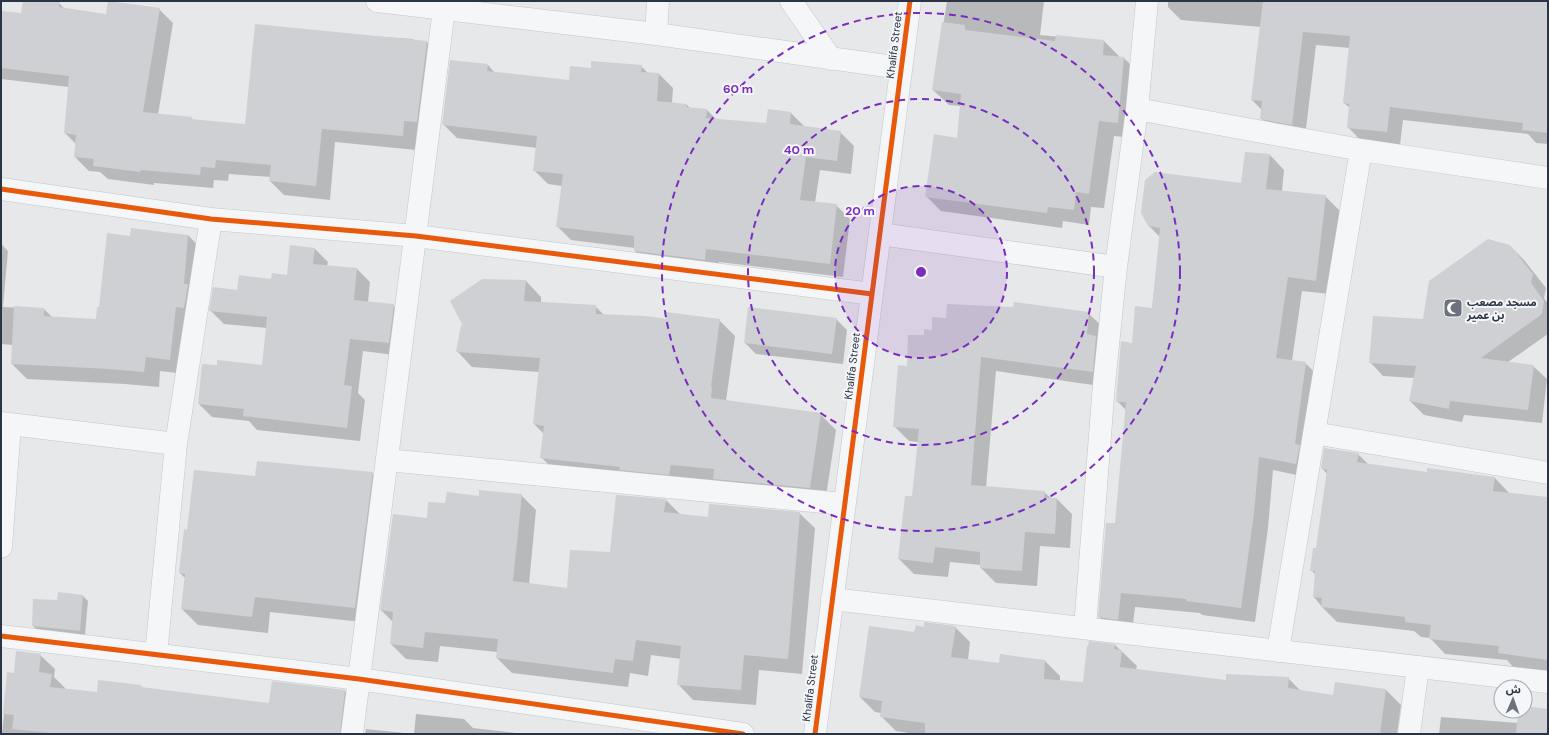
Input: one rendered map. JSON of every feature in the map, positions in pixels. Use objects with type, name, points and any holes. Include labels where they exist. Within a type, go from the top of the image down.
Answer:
[{"type":"street","points":[[377,1],[445,5],[901,68]]},
{"type":"street","points":[[656,34],[658,1]]},
{"type":"street","points":[[791,1],[831,59]]},
{"type":"street","name":"Khalifa Street","points":[[815,734],[910,1]]},
{"type":"street","points":[[1085,628],[1104,384],[1116,267],[1137,109],[1147,1]]},
{"type":"street","points":[[352,734],[445,5]]},
{"type":"street","points":[[1137,109],[1361,150],[1548,178]]},
{"type":"street","points":[[1278,651],[1361,150]]},
{"type":"street","points":[[1,189],[210,219],[416,236],[872,294]]},
{"type":"street","points":[[156,655],[176,444],[210,219]]},
{"type":"street","points":[[880,234],[1116,267]]},
{"type":"street","points":[[1,547],[6,424],[176,444]]},
{"type":"street","points":[[1314,433],[1548,473]]},
{"type":"street","points":[[387,460],[844,504]]},
{"type":"street","points":[[832,598],[1548,682]]},
{"type":"street","points":[[1,636],[359,679],[743,734]]},
{"type":"street","points":[[1409,734],[1418,667]]},
{"type":"building","points":[[23,1],[60,1],[59,7],[106,14],[108,1],[160,8],[143,112],[192,117],[191,119],[245,124],[255,24],[427,41],[417,122],[404,121],[403,136],[322,129],[316,186],[269,181],[271,165],[216,160],[215,168],[201,167],[200,175],[141,170],[140,172],[93,166],[94,159],[74,157],[76,135],[64,133],[69,76],[1,68],[1,11],[21,13]]},
{"type":"building","points":[[1263,1],[1548,2],[1548,133],[1522,130],[1523,123],[1390,107],[1387,132],[1347,128],[1349,104],[1343,103],[1350,36],[1303,32],[1292,125],[1260,119],[1262,101],[1251,100]]},
{"type":"building","points":[[942,22],[965,25],[965,30],[1055,41],[1056,35],[1104,40],[1103,55],[1124,57],[1118,123],[1099,121],[1089,194],[1076,192],[1074,210],[1048,207],[1047,213],[925,197],[934,134],[957,138],[961,94],[932,90]]},
{"type":"building","points":[[450,60],[488,64],[487,71],[569,80],[570,66],[591,68],[591,61],[642,65],[641,72],[659,73],[657,101],[687,104],[686,107],[707,109],[706,118],[766,123],[768,109],[791,112],[790,124],[841,131],[837,161],[806,157],[800,200],[837,204],[830,264],[706,249],[705,260],[634,251],[634,236],[556,227],[563,174],[533,171],[537,136],[442,125]]},
{"type":"building","points":[[1245,152],[1270,154],[1266,189],[1326,195],[1316,281],[1288,277],[1276,358],[1306,362],[1295,444],[1300,445],[1296,464],[1259,457],[1254,513],[1241,608],[1186,601],[1186,599],[1121,593],[1118,620],[1098,617],[1106,523],[1115,523],[1126,402],[1116,402],[1121,341],[1132,343],[1135,306],[1152,308],[1160,228],[1148,226],[1141,213],[1145,180],[1155,172],[1241,183]]},
{"type":"building","points":[[131,228],[188,235],[184,284],[188,284],[184,308],[176,307],[170,360],[146,357],[144,372],[11,364],[14,306],[44,308],[44,316],[96,319],[97,307],[99,307],[107,233],[130,236]]},
{"type":"building","points":[[1488,239],[1510,245],[1533,274],[1531,283],[1544,301],[1542,314],[1481,358],[1534,365],[1528,410],[1450,401],[1449,409],[1409,401],[1416,366],[1369,363],[1373,316],[1423,319],[1429,281]]},
{"type":"building","points":[[290,245],[315,248],[313,264],[357,268],[354,300],[394,304],[389,343],[350,339],[344,385],[352,386],[347,428],[243,416],[244,409],[198,404],[202,364],[217,365],[217,360],[262,365],[267,317],[209,311],[213,287],[237,290],[239,275],[271,279],[272,273],[287,275]]},
{"type":"building","points":[[482,279],[526,280],[524,301],[596,305],[596,314],[646,316],[666,319],[666,312],[720,319],[711,387],[711,398],[821,413],[810,488],[713,479],[714,469],[671,465],[669,475],[619,470],[620,467],[540,458],[544,426],[533,424],[540,358],[456,352],[461,325],[463,326],[450,301]]},
{"type":"building","points":[[1014,302],[1089,312],[1087,334],[1096,336],[1093,372],[981,357],[971,485],[1045,491],[1044,498],[1057,498],[1055,534],[1025,532],[1022,571],[980,568],[980,552],[935,547],[933,563],[898,559],[905,496],[912,496],[919,429],[893,427],[898,365],[907,366],[908,335],[924,335],[924,329],[932,330],[932,317],[946,318],[947,304],[1013,307]]},
{"type":"building","points":[[748,307],[837,318],[832,354],[744,343]]},
{"type":"building","points":[[1324,448],[1359,453],[1357,462],[1427,472],[1427,468],[1495,477],[1493,491],[1548,497],[1548,660],[1498,653],[1499,646],[1429,639],[1431,625],[1405,622],[1405,617],[1321,607],[1322,598],[1313,597],[1315,571],[1310,571],[1313,548],[1316,548],[1327,470],[1321,468]]},
{"type":"building","points":[[257,461],[373,472],[355,608],[255,597],[252,617],[181,609],[185,574],[179,573],[184,529],[187,530],[194,470],[255,476]]},
{"type":"building","points":[[479,490],[522,494],[513,581],[567,588],[570,550],[610,552],[616,495],[666,499],[664,512],[708,517],[709,504],[800,512],[788,659],[744,655],[741,690],[677,685],[681,646],[636,640],[633,661],[615,659],[613,673],[496,658],[498,639],[425,632],[423,648],[390,644],[393,612],[380,610],[393,514],[427,518],[428,502],[445,503],[447,492],[479,496]]},
{"type":"building","points":[[58,592],[83,595],[80,631],[32,626],[33,599],[57,600]]},
{"type":"building","points":[[924,622],[956,626],[951,657],[999,663],[1000,654],[1045,660],[1044,679],[1083,682],[1087,646],[1089,641],[1115,644],[1114,649],[1122,650],[1120,667],[1226,680],[1226,674],[1289,677],[1288,688],[1333,695],[1335,682],[1386,689],[1380,734],[925,734],[925,723],[880,717],[882,701],[859,697],[869,626],[914,632],[916,625],[924,627]]},
{"type":"building","points":[[16,651],[41,654],[39,672],[52,674],[50,687],[97,692],[98,680],[141,685],[141,687],[269,703],[272,681],[345,690],[340,734],[60,734],[12,729],[14,715],[3,714],[7,672],[14,673]]},
{"type":"building","points":[[1533,707],[1548,709],[1548,734],[1516,734],[1517,719],[1533,719]]},
{"type":"cycle path","points":[[815,734],[910,1]]},
{"type":"cycle path","points":[[1,189],[211,219],[416,236],[872,294]]},
{"type":"cycle path","points":[[1,636],[359,679],[743,734]]},
{"type":"place","name":"مسجد مصعب بن عمير","points":[[1453,308]]}]
